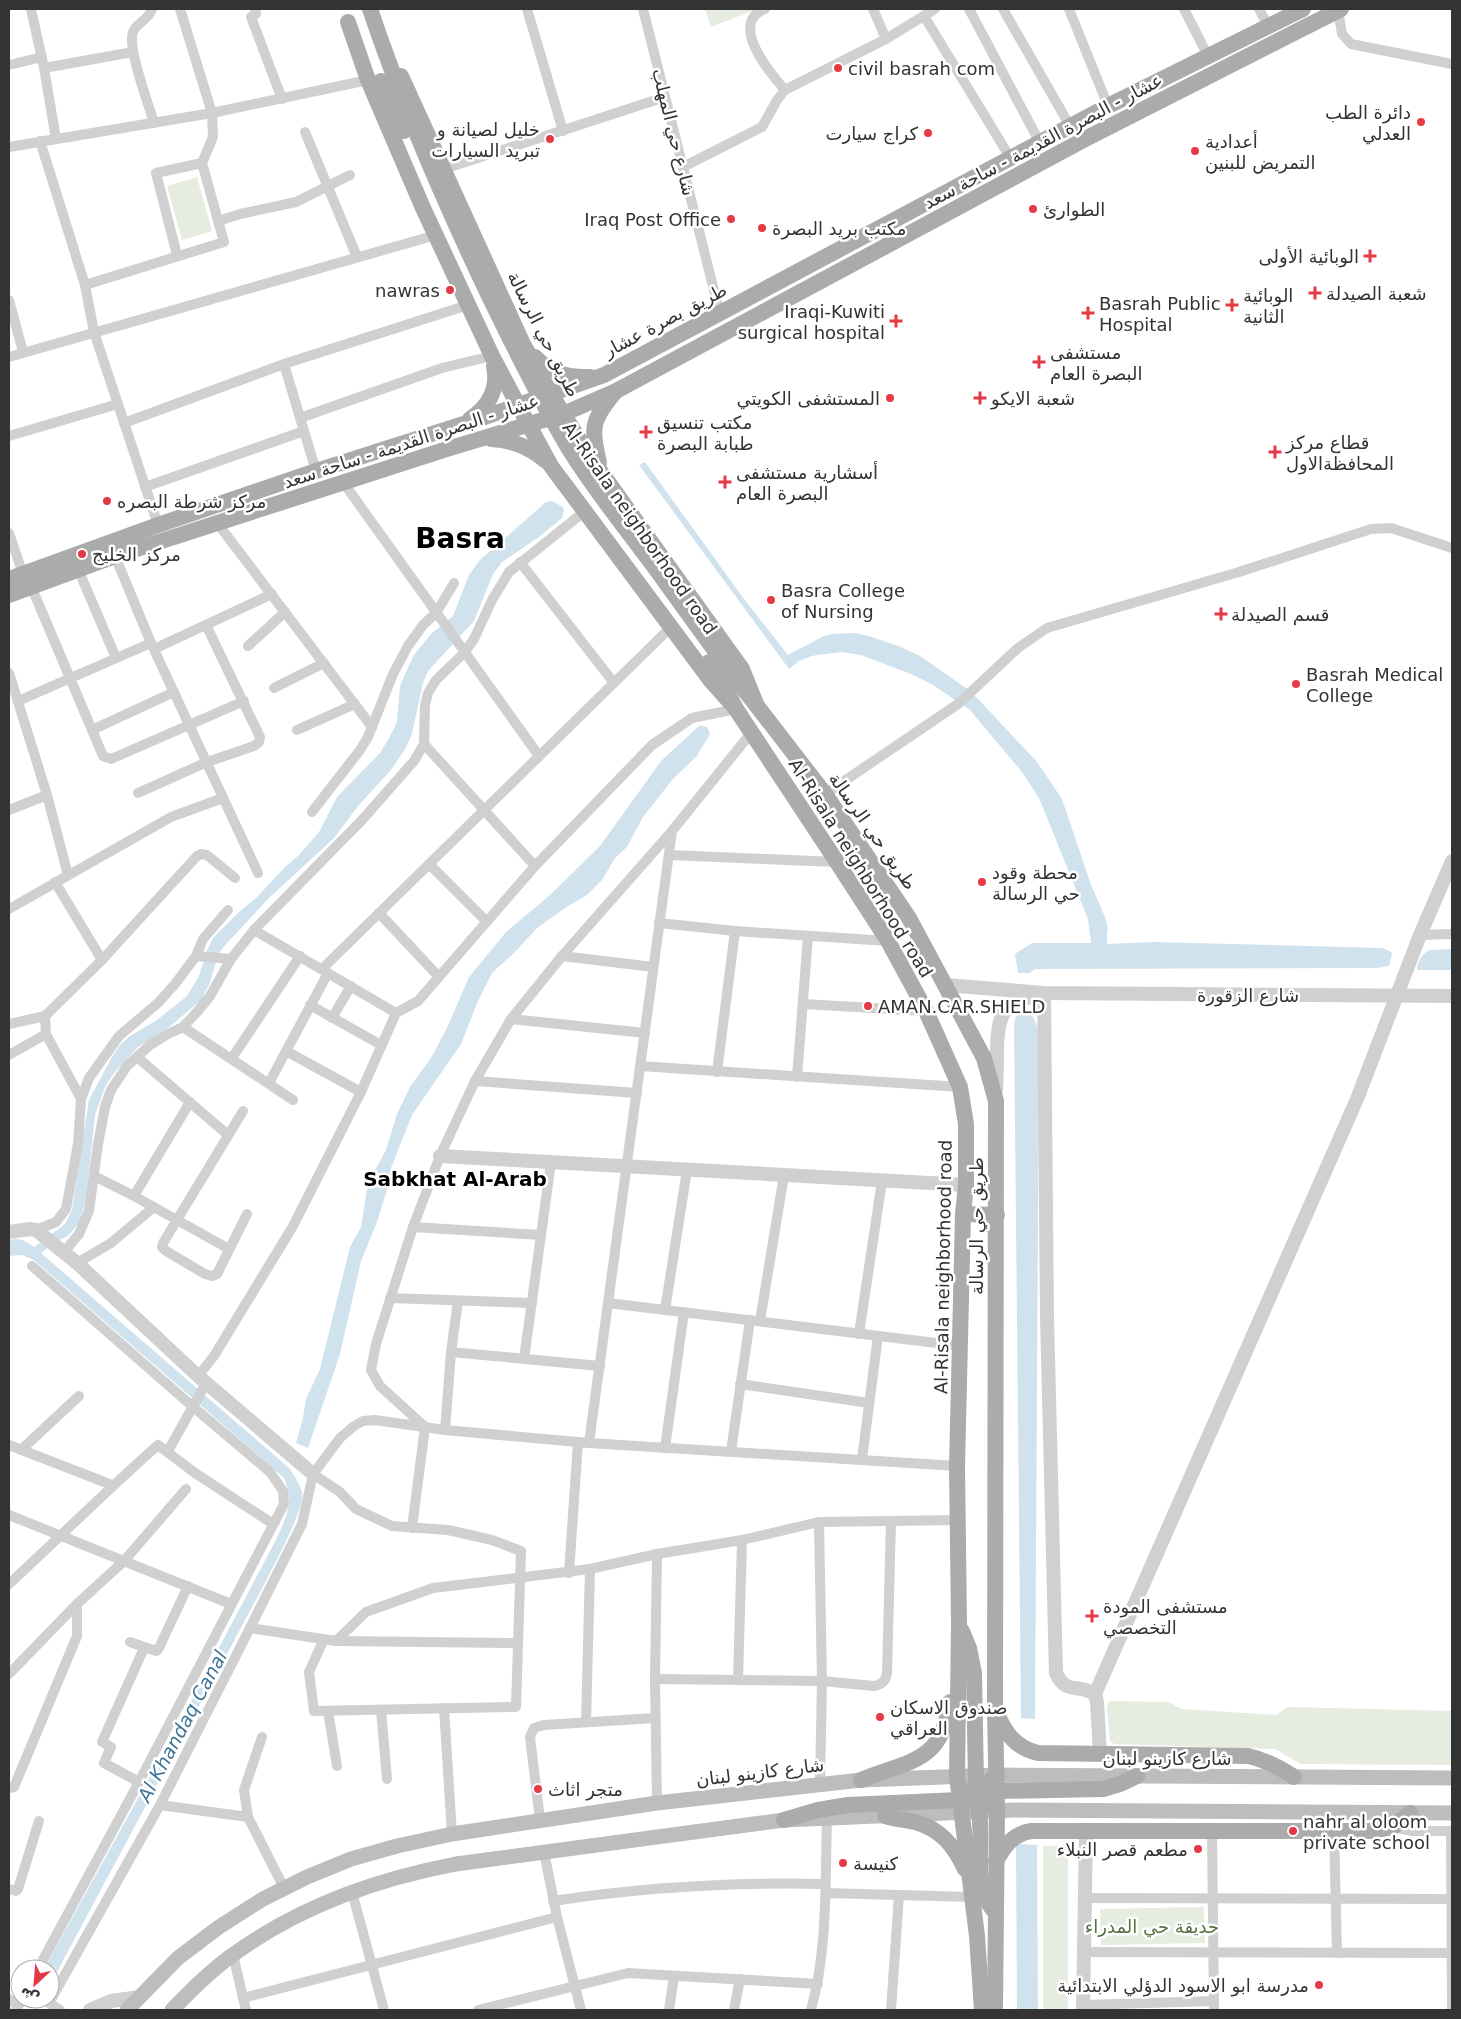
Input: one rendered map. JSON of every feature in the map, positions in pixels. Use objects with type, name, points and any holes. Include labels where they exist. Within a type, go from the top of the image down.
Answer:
[{"type":"main road","name":"طريق حي الرسالة","points":[[370,9],[523,344],[551,394],[601,472],[742,670],[757,706],[824,794],[909,918],[984,1058],[996,1101],[997,1783]]},
{"type":"main road","name":"Al-Risala neighborhood road","points":[[370,9],[390,68],[430,165],[516,352],[537,392],[570,450],[617,518],[662,576],[729,672],[757,706]]},
{"type":"main road","name":"طريق بصرة عشار","points":[[21,580],[158,524],[316,470],[463,424],[604,375],[1108,106],[1303,9]]},
{"type":"main road","name":"عشار - البصرة القديمة - ساحة سعد","points":[[9,595],[21,580],[78,569],[342,482],[563,414],[616,391],[1089,137],[1340,10]]},
{"type":"main road","points":[[345,16],[375,81],[436,235],[492,356],[551,466],[710,681],[736,709]]},
{"type":"main road","name":"Al-Risala neighborhood road","points":[[375,81],[498,340],[528,398],[571,470],[719,676],[751,733],[888,941],[926,1011],[960,1087],[966,1124],[966,1185],[963,1214],[957,1466],[959,1624],[957,1776],[973,1798],[971,1891],[982,2010]]},
{"type":"main road","points":[[523,344],[543,365],[556,373],[572,377],[604,375]]},
{"type":"main road","points":[[463,424],[480,412],[492,396],[496,378],[492,356]]},
{"type":"main road","points":[[601,472],[594,437],[594,423],[602,408],[616,391]]},
{"type":"main road","points":[[482,439],[520,444],[537,453],[551,466]]},
{"type":"main road","points":[[963,1214],[996,1215]]},
{"type":"main road","points":[[959,1624],[969,1648],[973,1664],[973,1798],[980,1834],[981,1881],[987,1901],[995,1913]]},
{"type":"main road","points":[[861,1780],[911,1762],[932,1749],[944,1730],[958,1671]]},
{"type":"main road","points":[[996,1710],[1008,1735],[1023,1748],[1038,1753],[1248,1756],[1272,1764],[1294,1777]]},
{"type":"main road","name":"شارع كازينو لبنان","points":[[127,2010],[178,1958],[241,1913],[284,1888],[328,1868],[366,1854],[452,1834],[540,1820],[657,1803],[820,1783],[957,1776],[973,1798]]},
{"type":"main road","points":[[784,1820],[818,1810],[848,1805],[973,1798],[997,1783],[1103,1789],[1120,1784],[1136,1776]]},
{"type":"main road","name":"شارع كازينو لبنان","points":[[1136,1776],[1452,1778]]},
{"type":"main road","points":[[995,2010],[997,1783]]},
{"type":"main road","name":"شارع كازينو لبنان","points":[[172,2010],[210,1973],[233,1955],[292,1918],[352,1892],[390,1879],[433,1868],[784,1820],[885,1816],[973,1798],[997,1783]]},
{"type":"main road","points":[[973,1798],[997,1811],[1452,1813]]},
{"type":"main road","points":[[995,1863],[1007,1844],[1020,1834],[1037,1831],[1378,1831],[1394,1827],[1410,1813]]},
{"type":"main road","points":[[885,1816],[918,1823],[940,1833],[956,1850],[971,1891]]},
{"type":"street","points":[[31,9],[42,57],[56,138]]},
{"type":"street","points":[[152,9],[146,20],[138,25],[133,33],[133,52],[154,123]]},
{"type":"street","points":[[85,285],[224,242],[202,163],[213,137],[212,114],[180,9]]},
{"type":"street","points":[[255,9],[256,14],[251,17],[282,99]]},
{"type":"street","points":[[527,9],[563,131]]},
{"type":"street","name":"شارع حي المهلب","points":[[643,9],[720,314]]},
{"type":"street","points":[[765,9],[757,12],[752,18],[750,34],[766,68],[785,90]]},
{"type":"street","points":[[873,9],[886,39]]},
{"type":"street","points":[[683,167],[762,128],[777,100],[785,90],[886,39],[935,9]]},
{"type":"street","points":[[969,9],[1040,143]]},
{"type":"street","points":[[1003,9],[1070,126]]},
{"type":"street","points":[[1069,9],[1108,106]]},
{"type":"street","points":[[1184,9],[1208,56]]},
{"type":"street","points":[[1259,9],[1268,26]]},
{"type":"street","points":[[1340,10],[1342,34],[1351,44],[1452,64]]},
{"type":"street","points":[[924,16],[1011,159]]},
{"type":"street","points":[[44,68],[133,52]]},
{"type":"street","points":[[9,65],[42,57]]},
{"type":"street","points":[[9,147],[212,114],[375,81]]},
{"type":"street","points":[[444,169],[665,97]]},
{"type":"street","points":[[305,132],[357,257]]},
{"type":"street","points":[[40,141],[85,285],[94,332],[158,524]]},
{"type":"street","points":[[178,255],[156,173],[202,163]]},
{"type":"street","points":[[218,221],[240,214],[296,202],[350,175]]},
{"type":"street","points":[[9,357],[436,235]]},
{"type":"street","points":[[9,300],[23,352]]},
{"type":"street","points":[[124,423],[284,364],[468,304]]},
{"type":"street","points":[[300,418],[442,368],[492,356]]},
{"type":"street","points":[[284,364],[316,470]]},
{"type":"street","points":[[9,436],[118,404]]},
{"type":"street","points":[[146,487],[304,431]]},
{"type":"street","points":[[342,482],[540,756]]},
{"type":"street","points":[[59,1249],[79,1234],[85,1222],[89,1211],[100,1127],[111,1090],[127,1066],[168,1034],[183,1027],[210,996],[227,958],[368,813],[414,761],[424,744],[425,705],[428,693],[462,648],[474,639],[509,572],[585,511]]},
{"type":"street","points":[[218,524],[372,727]]},
{"type":"street","points":[[824,794],[958,704],[1018,648],[1047,628],[1239,572],[1371,529],[1384,527],[1397,529],[1452,548]]},
{"type":"street","points":[[9,533],[21,580],[70,679],[103,756],[111,759],[244,701]]},
{"type":"street","points":[[115,556],[153,646],[258,873]]},
{"type":"street","points":[[520,562],[614,683]]},
{"type":"street","points":[[78,569],[116,658]]},
{"type":"street","points":[[312,812],[360,750],[372,727],[393,674],[408,646],[423,625],[438,616],[454,583]]},
{"type":"street","points":[[18,701],[116,658],[206,625],[272,594]]},
{"type":"street","points":[[248,646],[285,612]]},
{"type":"street","points":[[138,794],[206,762],[254,746],[258,742],[260,737],[244,701],[206,625]]},
{"type":"street","points":[[269,1083],[310,1006],[325,971],[379,913],[670,628]]},
{"type":"street","points":[[274,688],[324,663]]},
{"type":"street","points":[[9,673],[47,795],[68,875]]},
{"type":"street","points":[[92,730],[174,692]]},
{"type":"street","points":[[297,730],[355,704]]},
{"type":"street","points":[[168,1452],[214,1356],[293,1226],[361,1092],[396,1013],[418,1001],[535,866],[652,745],[692,718],[736,709]]},
{"type":"street","points":[[425,1427],[380,1386],[371,1370],[376,1344],[413,1227],[440,1156],[475,1081],[511,1019],[562,956],[672,831],[751,733]]},
{"type":"street","points":[[424,744],[535,866]]},
{"type":"street","points":[[9,810],[47,795]]},
{"type":"street","points":[[9,908],[171,817],[223,798]]},
{"type":"street","points":[[589,1443],[672,831]]},
{"type":"street","points":[[9,1024],[45,1016],[102,960],[197,856],[201,854],[206,855],[235,878]]},
{"type":"street","points":[[669,855],[837,862]]},
{"type":"street","points":[[1100,1754],[1095,1694],[1357,1099],[1420,935],[1452,861]]},
{"type":"street","points":[[429,864],[486,921]]},
{"type":"street","points":[[55,882],[102,960]]},
{"type":"street","points":[[39,1233],[56,1222],[66,1209],[78,1144],[81,1099],[89,1078],[119,1036],[159,1002],[199,956],[203,938],[228,910]]},
{"type":"street","points":[[379,913],[439,977]]},
{"type":"street","points":[[660,923],[735,931],[888,941]]},
{"type":"street","points":[[254,930],[396,1013]]},
{"type":"street","points":[[717,1072],[735,931]]},
{"type":"street","points":[[1420,935],[1452,934]]},
{"type":"street","points":[[797,1077],[808,936]]},
{"type":"street","points":[[199,956],[227,958]]},
{"type":"street","points":[[232,1058],[300,956]]},
{"type":"street","points":[[562,956],[654,967]]},
{"type":"street","name":"شارع الزقورة","points":[[946,985],[1044,994],[1452,996]]},
{"type":"street","points":[[332,1018],[351,986]]},
{"type":"street","points":[[1044,994],[1047,1317],[1056,1673],[1061,1683],[1065,1686],[1088,1690],[1095,1694]]},
{"type":"street","name":"شارع الزقورة","points":[[996,1101],[997,1032],[1000,1018],[1003,1012],[1015,1002],[1044,994]]},
{"type":"street","points":[[803,1004],[926,1011]]},
{"type":"street","points":[[310,1006],[381,1045]]},
{"type":"street","points":[[45,1016],[46,1034],[81,1099]]},
{"type":"street","points":[[511,1019],[644,1033]]},
{"type":"street","points":[[183,1027],[293,1100]]},
{"type":"street","points":[[9,1055],[46,1034]]},
{"type":"street","points":[[286,1051],[361,1092]]},
{"type":"street","points":[[137,1057],[228,1135]]},
{"type":"street","points":[[640,1066],[960,1087]]},
{"type":"street","points":[[475,1081],[636,1093]]},
{"type":"street","points":[[134,1196],[190,1102]]},
{"type":"street","points":[[243,1111],[176,1220],[162,1247],[204,1274],[212,1276],[217,1274],[247,1214]]},
{"type":"street","points":[[440,1156],[966,1185]]},
{"type":"street","points":[[524,1359],[551,1162]]},
{"type":"street","points":[[665,1310],[687,1170]]},
{"type":"street","points":[[730,1451],[740,1384],[755,1321],[784,1175]]},
{"type":"street","points":[[94,1176],[229,1249]]},
{"type":"street","points":[[859,1334],[882,1181]]},
{"type":"street","points":[[78,1263],[111,1243],[154,1207]]},
{"type":"street","points":[[413,1227],[541,1236]]},
{"type":"street","points":[[9,1232],[30,1229],[39,1233],[78,1263],[203,1382],[313,1474],[340,1492],[356,1509],[392,1526],[448,1530],[492,1540],[521,1551],[516,1707],[314,1711],[309,1672],[324,1639]]},
{"type":"street","points":[[32,1266],[270,1472],[283,1491],[284,1504],[140,1782],[43,1959]]},
{"type":"street","points":[[390,1298],[532,1303]]},
{"type":"street","points":[[445,1430],[451,1352],[458,1301]]},
{"type":"street","points":[[608,1303],[961,1346]]},
{"type":"street","points":[[665,1448],[684,1312]]},
{"type":"street","points":[[862,1459],[878,1336]]},
{"type":"street","points":[[451,1352],[600,1366]]},
{"type":"street","points":[[740,1384],[869,1403]]},
{"type":"street","points":[[21,1450],[79,1396]]},
{"type":"street","points":[[60,2010],[49,2003],[160,1804],[302,1524],[313,1474],[340,1438],[354,1426],[363,1421],[589,1443],[957,1466]]},
{"type":"street","points":[[412,1528],[425,1427]]},
{"type":"street","points":[[569,1573],[578,1442]]},
{"type":"street","points":[[9,1584],[112,1485],[158,1445],[194,1473],[273,1524]]},
{"type":"street","points":[[9,1446],[112,1485]]},
{"type":"street","points":[[9,1674],[124,1560],[186,1489]]},
{"type":"street","points":[[9,1515],[231,1604]]},
{"type":"street","points":[[336,1641],[366,1612],[433,1588],[519,1577],[569,1573],[657,1554],[742,1540],[819,1522],[957,1520]]},
{"type":"street","points":[[655,1679],[822,1681],[874,1686],[883,1683],[887,1677],[891,1521]]},
{"type":"street","points":[[819,1522],[822,1681],[820,1783]]},
{"type":"street","points":[[738,1680],[742,1540]]},
{"type":"street","points":[[657,1554],[655,1679],[657,1803]]},
{"type":"street","points":[[586,1722],[590,1569]]},
{"type":"street","points":[[130,1642],[144,1648],[158,1650],[188,1586]]},
{"type":"street","points":[[9,1788],[14,1787],[76,1636],[78,1604]]},
{"type":"street","points":[[250,1628],[336,1641],[517,1643]]},
{"type":"street","points":[[140,1782],[104,1763],[111,1748],[102,1742],[144,1648]]},
{"type":"street","points":[[444,1708],[452,1834]]},
{"type":"street","points":[[381,1710],[387,1780]]},
{"type":"street","points":[[328,1711],[337,1766]]},
{"type":"street","points":[[540,1820],[530,1738],[532,1731],[540,1725],[655,1718]]},
{"type":"street","points":[[262,1737],[244,1790],[248,1817],[284,1888]]},
{"type":"street","points":[[160,1804],[248,1817]]},
{"type":"street","points":[[811,2010],[818,1984],[825,1888],[827,1819]]},
{"type":"street","points":[[9,1889],[16,1891],[18,1889],[39,1821]]},
{"type":"street","points":[[1394,1827],[1412,1832],[1452,1831],[1452,2010]]},
{"type":"street","points":[[1086,1832],[1083,2008],[1214,2006],[1212,1831]]},
{"type":"street","points":[[1334,1832],[1334,1898],[1337,1953]]},
{"type":"street","points":[[544,1852],[553,1901],[581,2010]]},
{"type":"street","points":[[553,1901],[630,1891],[747,1884],[825,1888],[899,1895],[971,1891]]},
{"type":"street","points":[[352,1892],[384,2010]]},
{"type":"street","points":[[891,2010],[899,1895]]},
{"type":"street","points":[[1086,1898],[1452,1899]]},
{"type":"street","points":[[243,1998],[557,1917]]},
{"type":"street","points":[[1084,1952],[1452,1953]]},
{"type":"street","points":[[233,1955],[246,2010]]},
{"type":"street","points":[[478,2010],[628,1973],[818,1984]]},
{"type":"street","points":[[669,2010],[674,1976]]},
{"type":"street","points":[[734,2010],[740,1980]]},
{"type":"street","points":[[90,2010],[111,2001],[140,1997]]},
{"type":"green space","points":[[705,9],[757,9],[711,27]]},
{"type":"green space","points":[[197,177],[212,231],[182,240],[167,186]]},
{"type":"green space","points":[[1109,1701],[1169,1702],[1181,1709],[1277,1715],[1287,1707],[1452,1711],[1452,1765],[1301,1764],[1275,1749],[1115,1744],[1110,1742],[1107,1708]]},
{"type":"green space","points":[[1068,1845],[1068,2010],[1043,2010],[1043,1846]]},
{"type":"green space","name":"حديقة حي المدراء","points":[[1204,1907],[1205,1943],[1101,1945],[1100,1909]]},
{"type":"water","points":[[645,462],[744,599],[788,655],[822,637],[832,634],[854,633],[869,636],[920,656],[966,688],[979,700],[1037,762],[1062,799],[1090,882],[1105,917],[1108,928],[1107,944],[1154,942],[1382,948],[1390,951],[1392,954],[1389,966],[1377,968],[1035,969],[1030,973],[1018,973],[1015,954],[1032,943],[1091,943],[1088,919],[1039,798],[1022,772],[970,710],[933,685],[911,674],[861,655],[841,652],[811,656],[799,661],[789,669],[639,465]]},
{"type":"water","name":"Al Khandaq Canal","points":[[552,501],[563,507],[562,518],[539,537],[502,562],[493,574],[474,621],[428,671],[423,683],[412,734],[405,749],[391,770],[358,806],[334,838],[269,898],[227,943],[219,953],[209,985],[201,1000],[167,1029],[138,1047],[114,1073],[105,1087],[95,1115],[86,1199],[80,1222],[68,1236],[54,1243],[41,1253],[289,1468],[302,1492],[302,1500],[294,1523],[267,1579],[60,1966],[60,1959],[50,1959],[174,1733],[277,1538],[288,1508],[289,1494],[284,1478],[34,1260],[22,1255],[9,1256],[9,1240],[22,1240],[34,1247],[65,1224],[72,1210],[89,1100],[112,1057],[120,1045],[130,1036],[157,1020],[187,996],[199,976],[213,938],[299,855],[319,832],[337,797],[380,753],[389,738],[397,722],[400,686],[414,655],[431,634],[453,616],[469,575],[480,560],[546,502]]},
{"type":"water","points":[[700,725],[707,727],[710,734],[697,756],[673,779],[643,817],[627,847],[615,858],[602,880],[587,895],[537,928],[492,973],[478,1001],[461,1044],[412,1115],[391,1168],[390,1180],[377,1222],[361,1261],[340,1354],[308,1448],[296,1443],[306,1399],[320,1369],[350,1247],[361,1227],[368,1183],[386,1150],[397,1114],[410,1087],[431,1058],[446,1030],[469,977],[506,932],[550,895],[600,846],[661,761]]},
{"type":"water","points":[[1452,949],[1452,970],[1417,970],[1420,959],[1429,950]]},
{"type":"water","points":[[1022,1012],[1030,1013],[1035,1020],[1039,1043],[1035,1719],[1021,1718],[1014,1024],[1016,1016]]},
{"type":"water","points":[[1016,1844],[1037,1845],[1038,2010],[1017,2010]]},
{"type":"place","name":"civil basrah com","points":[[838,68]]},
{"type":"place","name":"دائرة الطب العدلي","points":[[1421,122]]},
{"type":"place","name":"كراج سيارت","points":[[928,133]]},
{"type":"place","name":"خليل لصيانة و تبريد السيارات","points":[[550,139]]},
{"type":"place","name":"أعدادية التمريض للبنين","points":[[1195,151]]},
{"type":"place","name":"الطوارئ","points":[[1033,209]]},
{"type":"place","name":"Iraq Post Office","points":[[731,219]]},
{"type":"place","name":"مكتب بريد البصرة","points":[[762,228]]},
{"type":"place","name":"الوبائية الأولى","points":[[1370,256]]},
{"type":"place","name":"nawras","points":[[450,290]]},
{"type":"place","name":"شعبة الصيدلة","points":[[1315,293]]},
{"type":"place","name":"الوبائية الثانية","points":[[1232,305]]},
{"type":"place","name":"Basrah Public Hospital","points":[[1088,313]]},
{"type":"place","name":"Iraqi-Kuwiti surgical hospital","points":[[896,321]]},
{"type":"place","name":"مستشفى البصرة العام","points":[[1039,362]]},
{"type":"place","name":"المستشفى الكويتي","points":[[890,398]]},
{"type":"place","name":"شعبة الايكو","points":[[980,398]]},
{"type":"place","name":"مكتب تنسيق طبابة البصرة","points":[[646,432]]},
{"type":"place","name":"قطاع مركز المحافظةالاول","points":[[1275,452]]},
{"type":"place","name":"أسشارية مستشفى البصرة العام","points":[[725,482]]},
{"type":"place","name":"مركز شرطة البصره","points":[[107,501]]},
{"type":"place","name":"مركز الخليج","points":[[82,554]]},
{"type":"place","name":"Basra College of Nursing","points":[[771,600]]},
{"type":"place","name":"قسم الصيدلة","points":[[1221,614]]},
{"type":"place","name":"Basrah Medical College","points":[[1296,684]]},
{"type":"place","name":"محطة وقود حي الرسالة","points":[[982,882]]},
{"type":"place","name":"AMAN.CAR.SHIELD","points":[[868,1006]]},
{"type":"place","name":"مستشفى المودة التخصصي","points":[[1092,1616]]},
{"type":"place","name":"صندوق الاسكان العراقي","points":[[880,1717]]},
{"type":"place","name":"متجر اثاث","points":[[538,1789]]},
{"type":"place","name":"nahr al oloom private school","points":[[1293,1831]]},
{"type":"place","name":"مطعم قصر النبلاء","points":[[1198,1849]]},
{"type":"place","name":"كنيسة","points":[[843,1863]]},
{"type":"place","name":"مدرسة ابو الاسود الدؤلي الابتدائية","points":[[1319,1985]]},
{"type":"district","name":"Basra","points":[[460,538]]},
{"type":"district","name":"Sabkhat Al-Arab","points":[[455,1179]]}]
